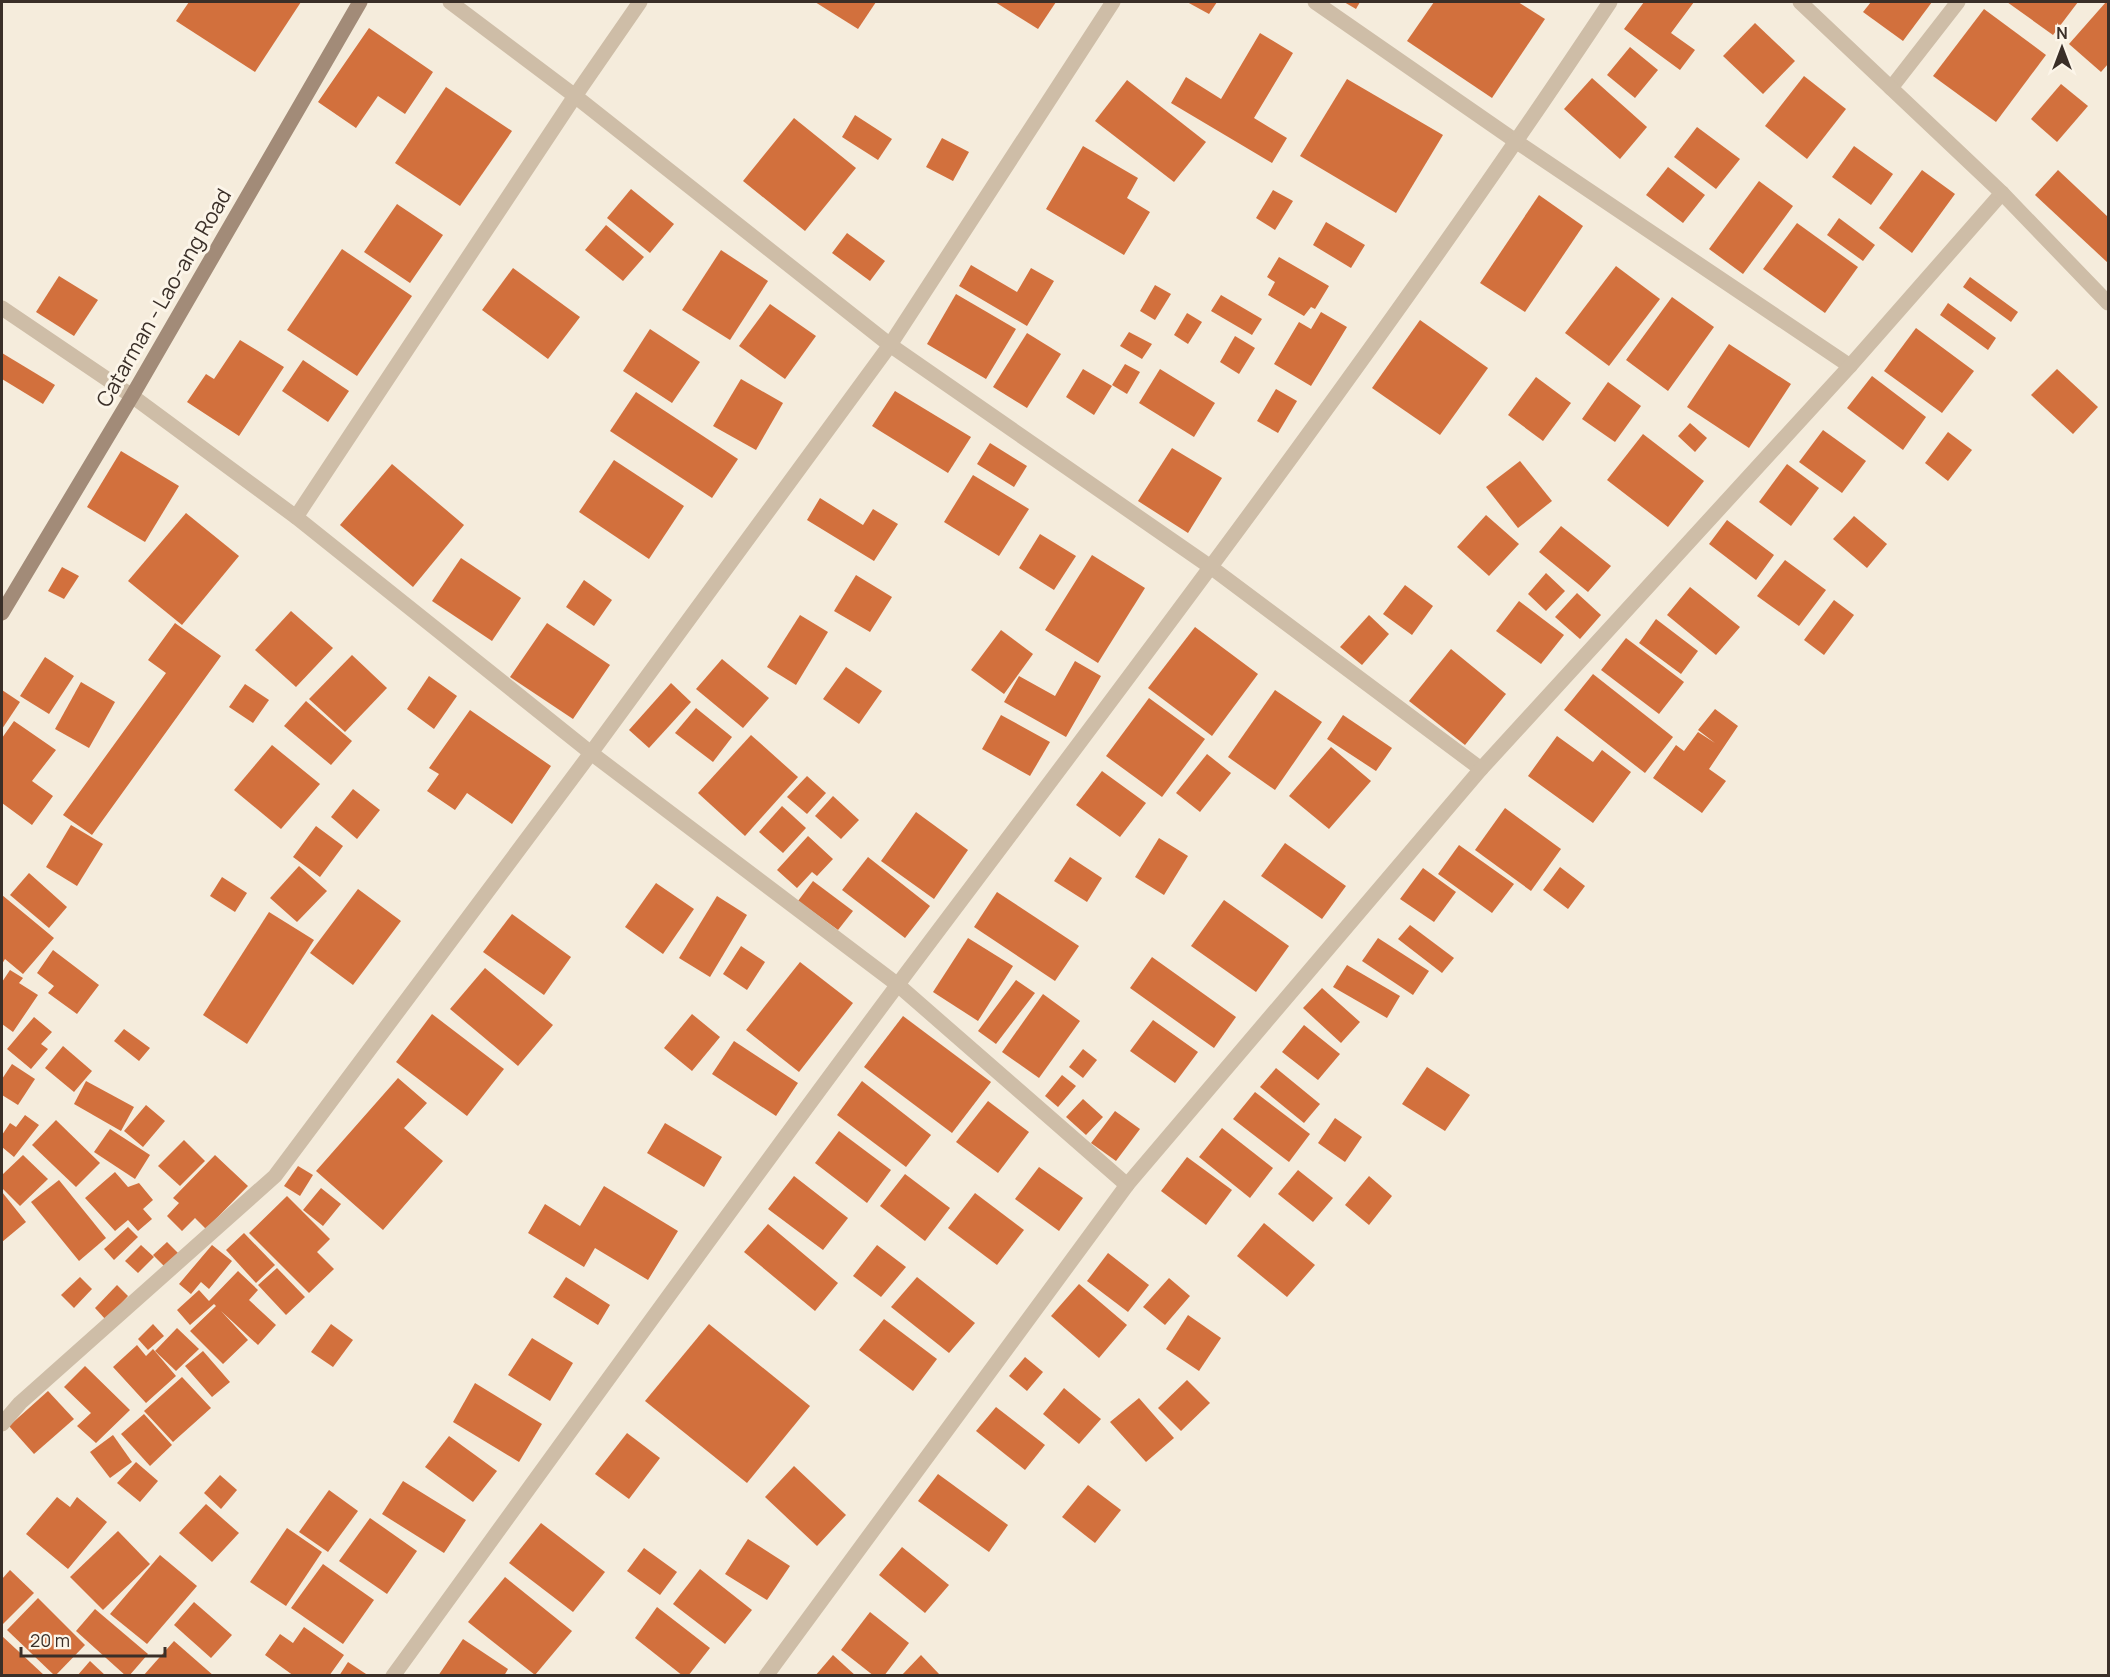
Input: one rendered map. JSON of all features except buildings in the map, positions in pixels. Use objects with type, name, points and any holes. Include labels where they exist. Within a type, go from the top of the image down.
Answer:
[{"type":"main road","name":"Catarman - Lao-ang Road","points":[[2,613],[132,396],[360,2]]},
{"type":"street","points":[[450,2],[575,96],[890,345],[1212,568],[1481,769]]},
{"type":"street","points":[[296,517],[575,96],[640,2]]},
{"type":"street","points":[[2,1424],[20,1402],[275,1176],[591,753],[890,345],[1113,2]]},
{"type":"street","points":[[1315,2],[1517,142],[1850,366]]},
{"type":"street","points":[[393,1676],[898,985],[1212,568],[1517,142],[1610,2]]},
{"type":"street","points":[[1800,2],[2002,193],[2109,303]]},
{"type":"street","points":[[1891,88],[1958,2]]},
{"type":"street","points":[[766,1676],[1127,1185],[1481,769],[1850,366],[2002,193]]},
{"type":"street","points":[[2,308],[132,396],[296,517],[591,753],[898,985],[1127,1185]]}]
